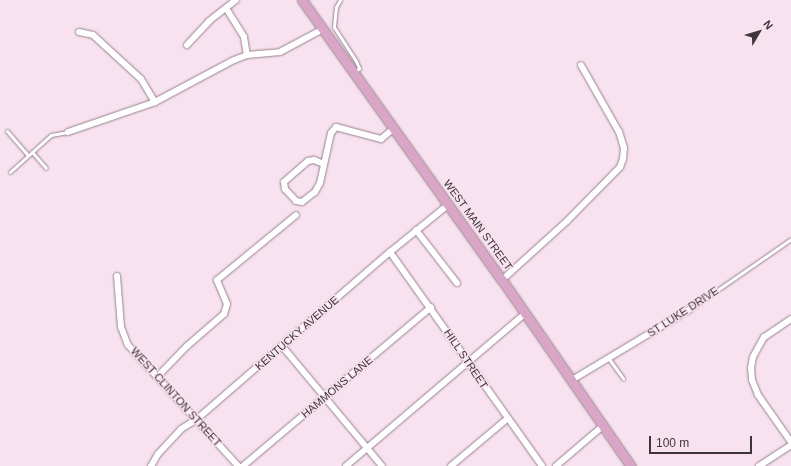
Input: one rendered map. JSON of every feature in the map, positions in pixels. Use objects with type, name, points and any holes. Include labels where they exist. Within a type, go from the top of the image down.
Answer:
[{"type":"main road","name":"WEST MAIN STREET","points":[[302,0],[526,313],[631,466]]},
{"type":"street","points":[[187,45],[236,0]]},
{"type":"street","points":[[226,8],[244,37],[247,55]]},
{"type":"street","points":[[68,132],[155,102],[225,64],[247,55],[280,52],[323,29]]},
{"type":"street","points":[[79,32],[93,35],[136,74],[155,102]]},
{"type":"street","points":[[502,280],[566,221],[620,167],[624,148],[619,132],[581,65]]},
{"type":"street","points":[[324,164],[314,160],[308,161],[284,182],[285,189],[296,201],[302,202],[309,198],[320,183],[324,164],[330,133],[336,127],[381,139],[394,129]]},
{"type":"street","name":"KENTUCKY AVENUE","points":[[151,466],[158,454],[180,429],[197,419],[390,252],[449,204]]},
{"type":"street","points":[[158,376],[187,346],[224,314],[227,304],[217,280],[296,215]]},
{"type":"street","points":[[416,230],[458,283]]},
{"type":"street","name":"HILL STREET","points":[[390,252],[431,307],[507,419],[542,466]]},
{"type":"street","name":"WEST CLINTON STREET","points":[[117,276],[124,338],[238,466]]},
{"type":"street","name":"HAMMONS LANE","points":[[243,466],[431,307]]},
{"type":"street","name":"ST LUKE DRIVE","points":[[572,380],[690,309]]},
{"type":"street","points":[[346,466],[526,313]]},
{"type":"street","points":[[791,319],[764,337],[752,356],[751,368],[752,380],[758,395],[791,442]]},
{"type":"street","points":[[282,346],[382,466]]},
{"type":"street","points":[[451,466],[507,419]]},
{"type":"street","points":[[556,466],[604,425]]},
{"type":"street","points":[[759,466],[791,446]]},
{"type":"lane","points":[[340,0],[336,7],[334,27],[356,61],[359,68],[355,73]]},
{"type":"lane","points":[[7,131],[46,168]]},
{"type":"lane","points":[[10,172],[51,135],[68,132]]},
{"type":"lane","name":"ST LUKE DRIVE","points":[[690,309],[791,239]]},
{"type":"lane","points":[[609,359],[623,378]]}]
